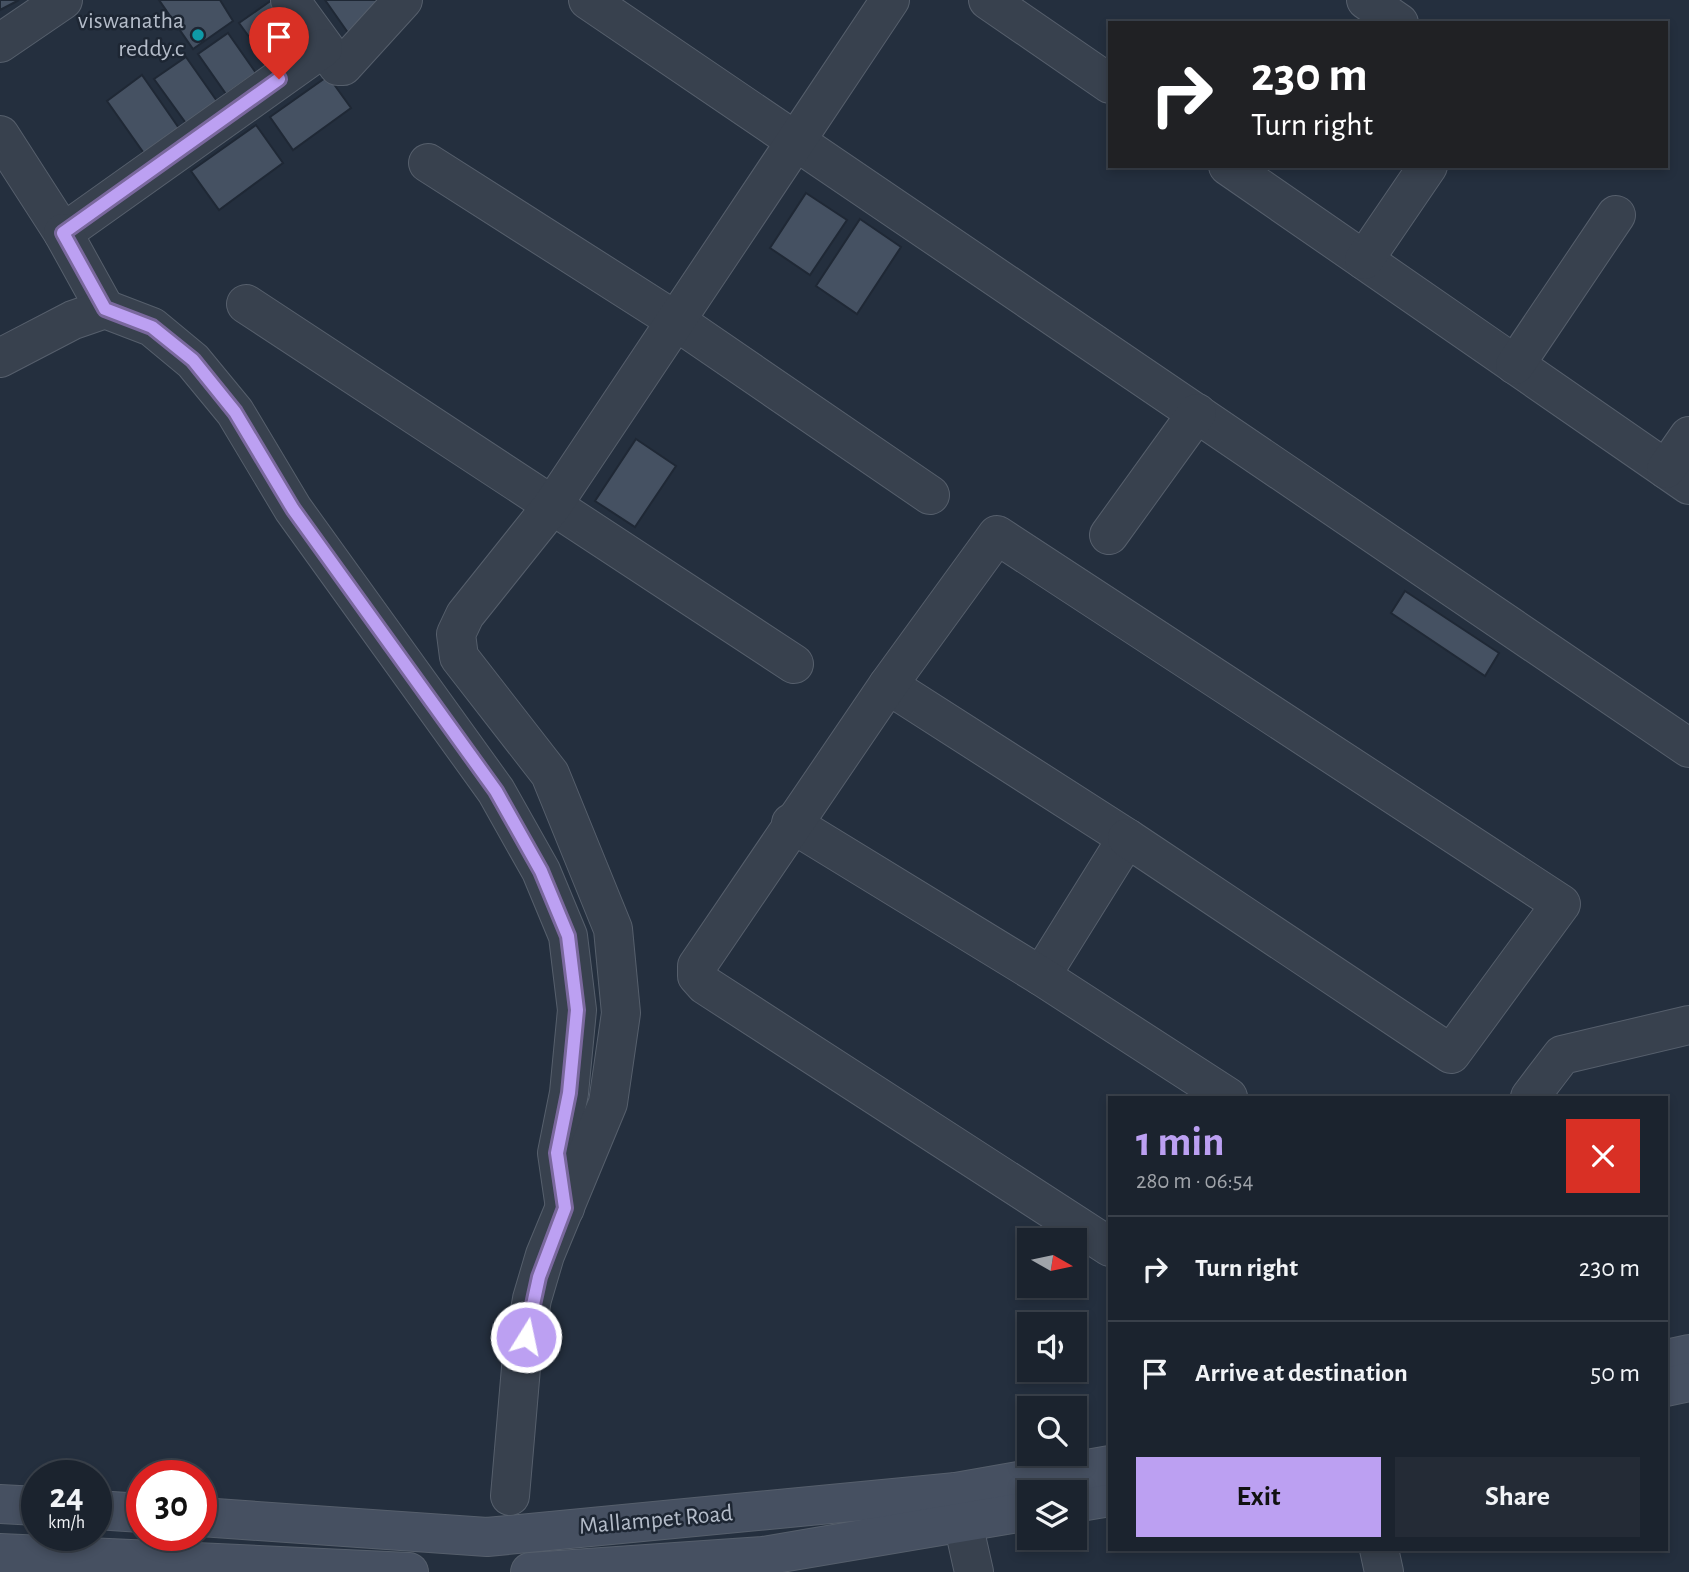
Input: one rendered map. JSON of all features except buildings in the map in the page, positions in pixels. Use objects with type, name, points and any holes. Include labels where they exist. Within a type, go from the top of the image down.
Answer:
[{"type":"main road","points":[[1668,1359],[1689,1354]]},
{"type":"main road","points":[[1668,1387],[1689,1382]]},
{"type":"main road","name":"Mallampet Road","points":[[530,1572],[762,1556],[960,1507],[1108,1466]]},
{"type":"main road","points":[[1087,1501],[1108,1497]]},
{"type":"main road","points":[[0,1504],[21,1505]]},
{"type":"main road","name":"Mallampet Road","points":[[217,1518],[487,1536],[960,1507],[1017,1510]]},
{"type":"main road","points":[[0,1553],[409,1572]]},
{"type":"street","points":[[0,43],[63,0]]},
{"type":"street","points":[[289,0],[338,66],[346,65],[404,0]]},
{"type":"street","points":[[588,0],[1689,748]]},
{"type":"street","points":[[510,1496],[522,1356],[532,1298],[608,1103],[621,1013],[612,929],[550,774],[459,657],[456,634],[465,615],[552,506],[890,0]]},
{"type":"street","points":[[988,0],[1108,83]]},
{"type":"street","points":[[1366,0],[1396,21]]},
{"type":"street","points":[[63,233],[323,48]]},
{"type":"street","points":[[0,135],[63,233],[105,309]]},
{"type":"street","points":[[428,163],[676,321],[930,495]]},
{"type":"street","points":[[1231,168],[1677,477],[1689,436]]},
{"type":"street","points":[[1364,260],[1428,168]]},
{"type":"street","points":[[1515,365],[1616,215]]},
{"type":"street","points":[[246,304],[794,664]]},
{"type":"street","points":[[0,358],[73,320],[105,309],[152,327],[193,360],[235,412],[293,509],[496,791],[541,871],[568,936],[577,1010],[569,1093],[557,1153],[565,1208]]},
{"type":"street","points":[[1109,535],[1196,413]]},
{"type":"street","points":[[888,685],[1127,838],[1451,1054],[1561,904],[997,535],[888,685],[791,823],[697,966],[697,976],[705,985],[1108,1246]]},
{"type":"street","points":[[791,823],[1041,976],[1226,1096]]},
{"type":"street","points":[[1041,976],[1127,838]]},
{"type":"street","points":[[1531,1096],[1562,1055],[1689,1025]]},
{"type":"street","points":[[960,1507],[974,1572]]},
{"type":"street","points":[[1379,1551],[1384,1572]]},
{"type":"place","name":"viswanatha reddy.c","points":[[198,35]]},
{"type":"route","points":[[279,79],[63,233],[105,309],[152,327],[193,360],[235,412],[293,509],[496,791],[541,871],[568,936],[577,1010],[569,1093],[557,1153],[565,1208],[545,1255],[532,1298],[526,1337]]}]
